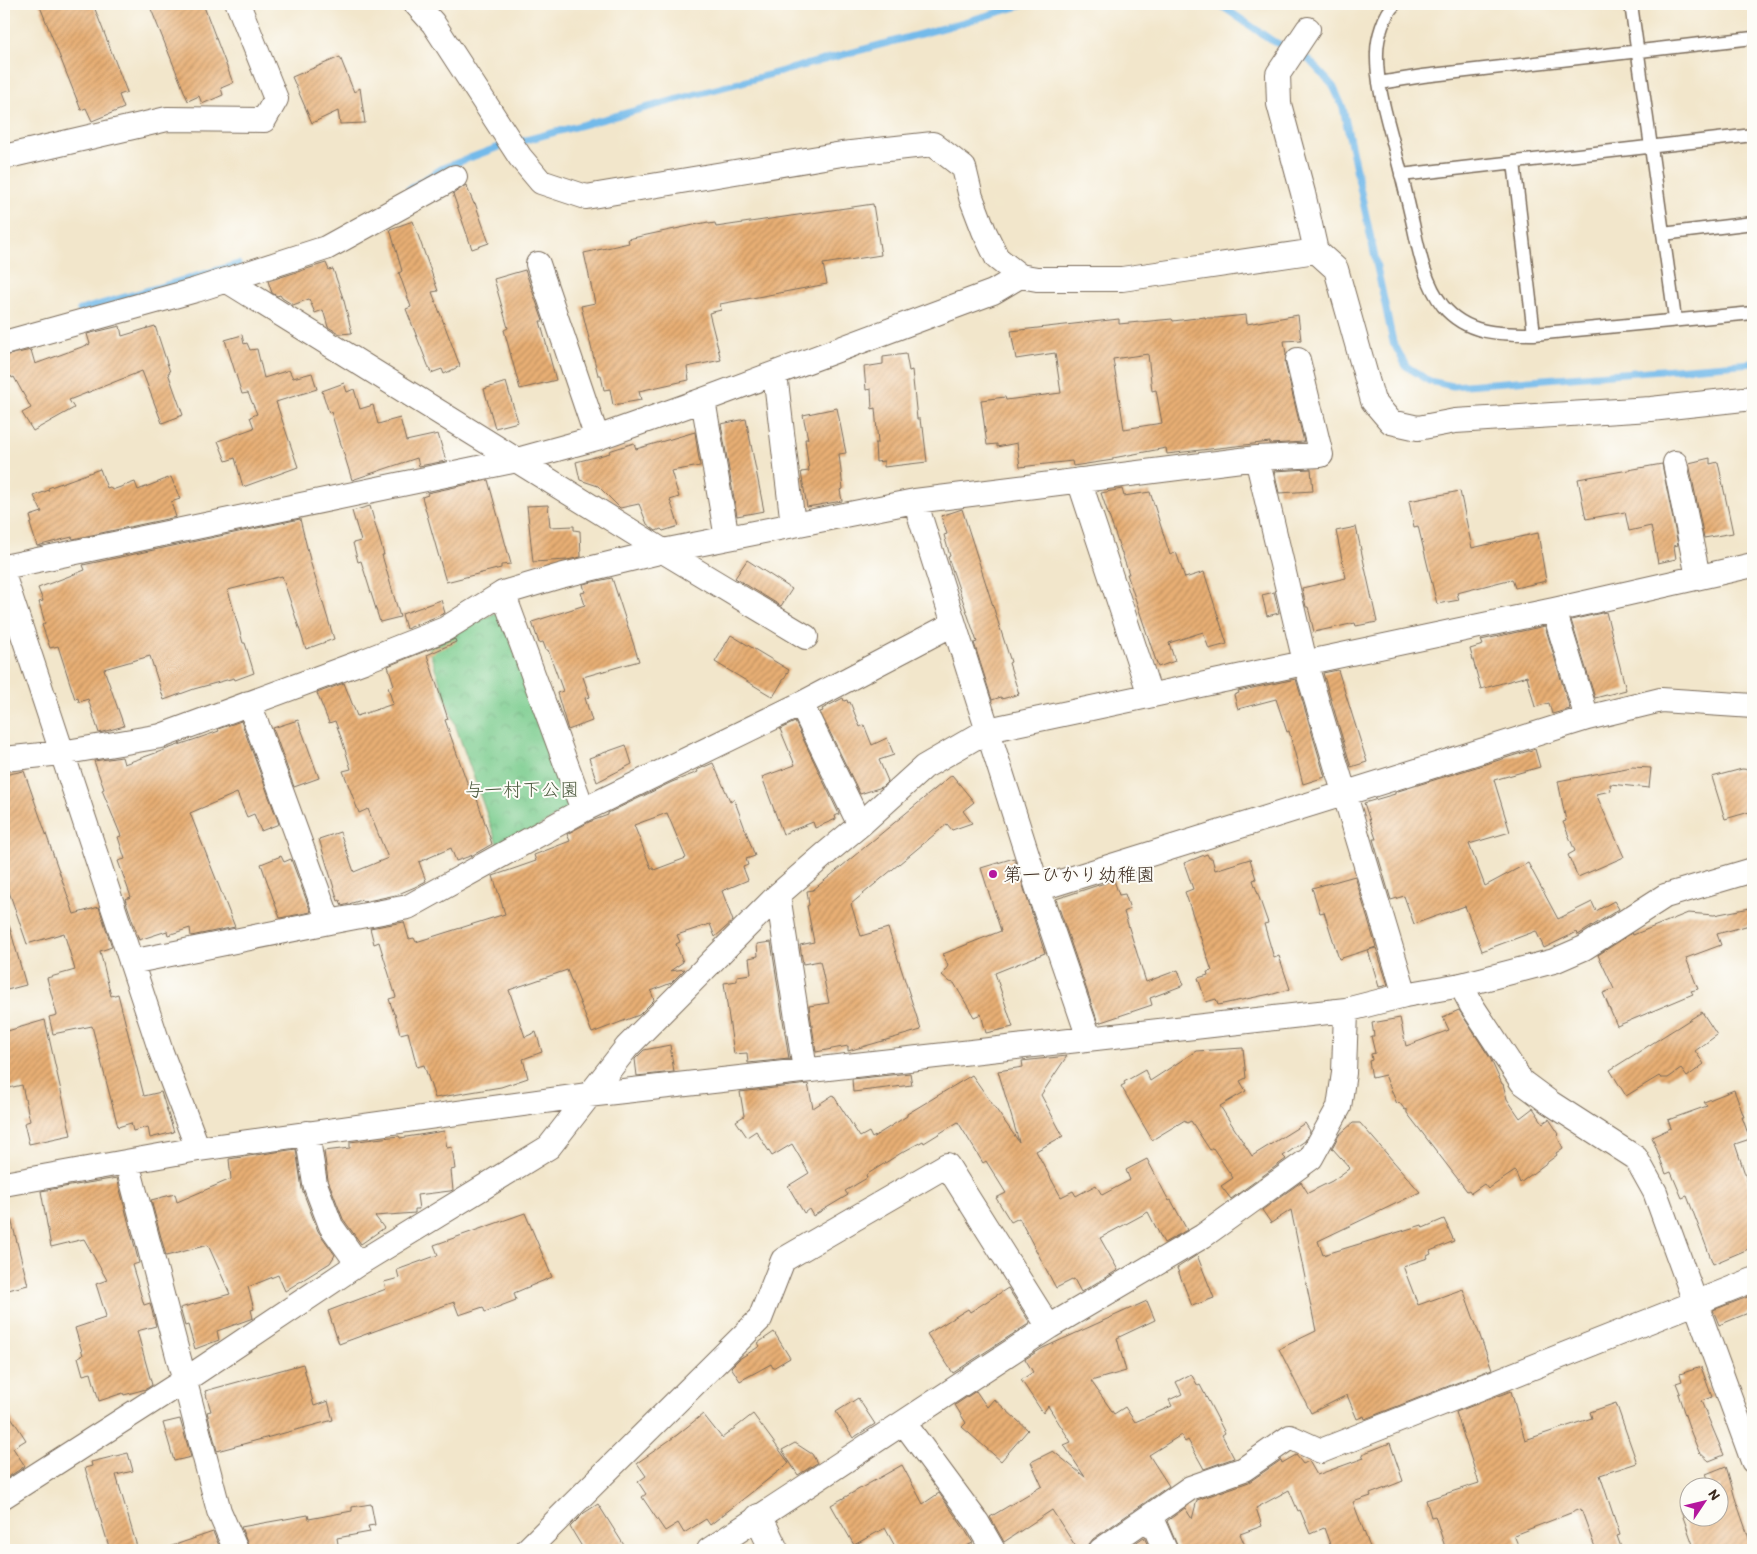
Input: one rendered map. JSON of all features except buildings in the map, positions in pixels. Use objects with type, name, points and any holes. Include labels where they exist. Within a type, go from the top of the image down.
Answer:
[{"type":"street","points":[[4,157],[167,119],[264,120],[276,99],[238,4]]},
{"type":"street","points":[[416,4],[433,24],[520,156],[541,182],[586,197],[842,154],[933,144],[964,168],[971,197],[997,258],[1020,276],[1036,279],[1122,279],[1316,251]]},
{"type":"street","points":[[1308,29],[1278,74],[1279,104],[1303,193],[1316,251],[1336,270],[1373,401],[1391,422],[1418,428],[1455,421],[1642,409],[1753,398]]},
{"type":"street","points":[[4,343],[226,280],[326,248],[454,177]]},
{"type":"street","points":[[538,264],[597,438]]},
{"type":"street","points":[[4,567],[517,460],[597,438],[993,292],[1020,276]]},
{"type":"street","points":[[226,280],[663,551],[806,636]]},
{"type":"street","points":[[4,759],[61,753],[161,736],[364,661],[445,628],[503,592],[663,551],[915,501],[1257,458],[1321,455],[1298,360]]},
{"type":"street","points":[[774,374],[793,525]]},
{"type":"street","points":[[703,400],[727,538]]},
{"type":"street","points":[[1257,458],[1305,662],[1405,995]]},
{"type":"street","points":[[1675,463],[1698,577]]},
{"type":"street","points":[[1080,480],[1150,695]]},
{"type":"street","points":[[915,501],[1038,889],[1089,1038]]},
{"type":"street","points":[[4,1496],[185,1380],[358,1264],[549,1147],[627,1047],[778,895],[924,767],[988,730],[1554,610],[1753,565]]},
{"type":"street","points":[[4,578],[161,1052],[198,1149]]},
{"type":"street","points":[[503,592],[583,810]]},
{"type":"street","points":[[1554,610],[1587,718]]},
{"type":"street","points":[[131,962],[408,907],[583,810],[801,704],[953,624]]},
{"type":"street","points":[[1038,889],[1587,718],[1661,700],[1753,706]]},
{"type":"street","points":[[249,703],[329,922]]},
{"type":"street","points":[[801,704],[860,825]]},
{"type":"street","points":[[4,1184],[198,1149],[588,1095],[1346,1010],[1405,995],[1461,985],[1554,961],[1584,948],[1665,896],[1753,870]]},
{"type":"street","points":[[778,895],[805,1070]]},
{"type":"street","points":[[1461,985],[1472,1006],[1522,1082],[1549,1102],[1636,1158],[1655,1192],[1753,1461]]},
{"type":"street","points":[[709,1550],[1048,1327],[1203,1236],[1311,1158],[1339,1107],[1344,1073],[1346,1010]]},
{"type":"street","points":[[306,1133],[315,1184],[331,1226],[358,1264]]},
{"type":"street","points":[[127,1162],[219,1511],[236,1550]]},
{"type":"street","points":[[527,1550],[760,1319],[783,1260],[947,1164],[1048,1327]]},
{"type":"street","points":[[1101,1550],[1190,1488],[1244,1469],[1290,1436],[1320,1451],[1697,1304],[1753,1280]]},
{"type":"street","points":[[904,1423],[977,1522],[993,1550]]},
{"type":"street","points":[[1150,1516],[1165,1550]]},
{"type":"street","points":[[760,1518],[774,1550]]},
{"type":"lane","points":[[1395,4],[1384,22],[1376,52],[1379,82],[1421,258],[1434,293],[1444,307],[1456,318],[1477,330],[1501,334],[1534,334],[1753,313]]},
{"type":"lane","points":[[1631,4],[1675,319]]},
{"type":"lane","points":[[1379,82],[1753,38]]},
{"type":"lane","points":[[1402,175],[1753,135]]},
{"type":"lane","points":[[1514,162],[1534,334]]},
{"type":"lane","points":[[1663,234],[1753,223]]},
{"type":"green space","name":"与一村下公園","points":[[499,611],[573,807],[499,849],[428,648]]},
{"type":"waterway","points":[[409,189],[443,168],[496,148],[1027,4]]},
{"type":"waterway","points":[[1219,4],[1271,40],[1309,60],[1333,86],[1343,108],[1393,342],[1406,366],[1429,381],[1453,386],[1753,363]]},
{"type":"waterway","points":[[80,310],[238,264]]},
{"type":"place","name":"第一ひかり幼稚園","points":[[993,874]]}]
